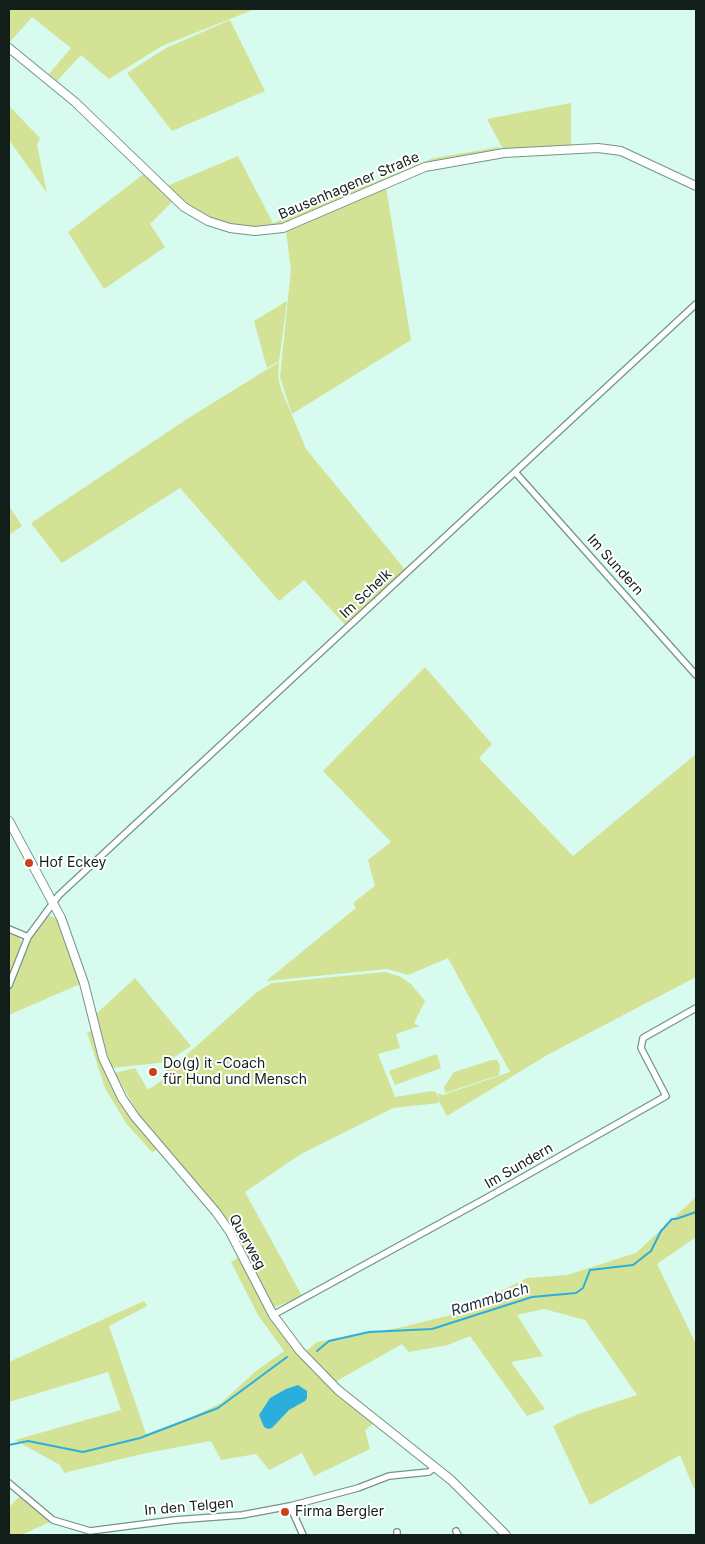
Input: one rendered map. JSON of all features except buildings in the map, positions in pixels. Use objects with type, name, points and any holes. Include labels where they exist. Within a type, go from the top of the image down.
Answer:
[{"type":"street","name":"Bausenhagener Straße","points":[[9,48],[75,102],[184,207],[208,221],[230,228],[255,231],[283,228],[425,167],[504,154],[582,148],[620,151],[696,186]]},
{"type":"street","name":"Im Schelk","points":[[9,985],[28,937],[53,901],[696,304]]},
{"type":"street","name":"Im Sundern","points":[[515,472],[696,674]]},
{"type":"street","name":"Querweg","points":[[9,821],[53,901],[73,950],[103,1058],[122,1098],[155,1141],[191,1180],[230,1232],[273,1315],[300,1351],[338,1390],[435,1467],[471,1499],[506,1535]]},
{"type":"street","points":[[9,929],[28,937]]},
{"type":"street","name":"Im Sundern","points":[[273,1315],[490,1196],[666,1096],[641,1048],[643,1038],[696,1008]]},
{"type":"street","name":"In den Telgen","points":[[9,1483],[53,1520],[91,1533],[175,1520],[242,1515],[290,1506],[358,1488],[389,1476],[429,1472],[435,1467]]},
{"type":"street","points":[[290,1506],[302,1535]]},
{"type":"green space","points":[[9,9],[255,9],[162,46],[109,79],[81,55],[57,81],[49,74],[71,48],[32,17],[9,43]]},
{"type":"green space","points":[[230,20],[265,91],[172,131],[127,73],[166,48]]},
{"type":"green space","points":[[571,103],[571,147],[504,151],[487,119]]},
{"type":"green space","points":[[9,106],[40,138],[37,145],[47,193],[9,140]]},
{"type":"green space","points":[[499,147],[501,151],[425,164],[281,226],[258,228],[231,225],[207,218],[185,203],[167,186],[238,156],[273,223],[434,158]]},
{"type":"green space","points":[[145,173],[174,200],[150,224],[165,247],[104,289],[68,232]]},
{"type":"green space","points":[[386,187],[411,340],[292,414],[280,377],[291,270],[286,231],[324,212]]},
{"type":"green space","points":[[287,301],[279,361],[267,368],[254,321]]},
{"type":"green space","points":[[279,362],[278,377],[281,389],[306,449],[407,572],[347,627],[304,580],[279,601],[180,488],[62,563],[31,523],[187,419]]},
{"type":"green space","points":[[9,506],[22,526],[9,535]]},
{"type":"green space","points":[[425,667],[492,744],[479,758],[573,856],[696,754],[696,977],[549,1054],[447,1116],[439,1101],[438,1093],[443,1095],[510,1072],[448,958],[408,975],[387,969],[266,981],[356,908],[353,903],[375,886],[368,860],[391,842],[323,771]]},
{"type":"green space","points":[[44,917],[56,918],[70,951],[80,984],[9,1015],[9,989],[25,948]]},
{"type":"green space","points":[[9,931],[18,935],[23,946],[9,982]]},
{"type":"green space","points":[[385,972],[401,977],[411,984],[425,1001],[414,1023],[419,1026],[396,1034],[400,1048],[378,1054],[395,1097],[432,1091],[437,1093],[439,1103],[393,1108],[301,1154],[245,1192],[302,1296],[273,1308],[219,1210],[140,1117],[115,1073],[135,1068],[148,1090],[161,1081],[168,1066],[183,1058],[257,992],[272,983]]},
{"type":"green space","points":[[135,978],[191,1046],[167,1062],[112,1068],[95,1015]]},
{"type":"green space","points":[[92,1031],[107,1077],[123,1107],[157,1150],[152,1152],[126,1123],[105,1088],[87,1032]]},
{"type":"green space","points":[[437,1054],[441,1068],[395,1085],[389,1071]]},
{"type":"green space","points":[[497,1060],[500,1065],[499,1075],[445,1093],[444,1087],[454,1072]]},
{"type":"green space","points":[[696,1197],[696,1237],[657,1264],[696,1344],[696,1488],[694,1489],[680,1455],[590,1505],[553,1426],[578,1414],[637,1395],[585,1320],[544,1309],[517,1315],[543,1356],[511,1362],[545,1409],[527,1416],[470,1336],[448,1345],[409,1352],[402,1344],[335,1382],[305,1352],[317,1342],[398,1328],[455,1314],[527,1278],[567,1275],[636,1253]]},
{"type":"green space","points":[[239,1257],[271,1319],[294,1350],[324,1382],[374,1423],[365,1430],[370,1449],[314,1476],[302,1453],[269,1470],[256,1454],[221,1460],[211,1441],[146,1453],[64,1473],[60,1465],[15,1440],[121,1410],[108,1372],[9,1402],[9,1362],[144,1301],[147,1306],[109,1326],[146,1434],[186,1420],[221,1403],[255,1372],[284,1351],[258,1315],[231,1262]]},
{"type":"green space","points":[[20,1496],[50,1522],[21,1535],[9,1535],[9,1507]]},
{"type":"water","points":[[298,1385],[307,1391],[305,1401],[289,1410],[272,1428],[264,1427],[259,1415],[270,1398]]},
{"type":"waterway","name":"Rammbach","points":[[317,1351],[329,1341],[369,1332],[432,1329],[532,1297],[576,1293],[583,1288],[590,1270],[633,1265],[651,1251],[661,1231],[672,1219],[696,1212]]},
{"type":"waterway","name":"Rammbach","points":[[9,1445],[28,1441],[83,1452],[140,1438],[218,1408],[287,1357]]},
{"type":"place","name":"Hof Eckey","points":[[29,863]]},
{"type":"place","name":"Do(g) it -Coach für Hund und Mensch","points":[[153,1072]]},
{"type":"place","name":"Firma Bergler","points":[[285,1512]]}]
